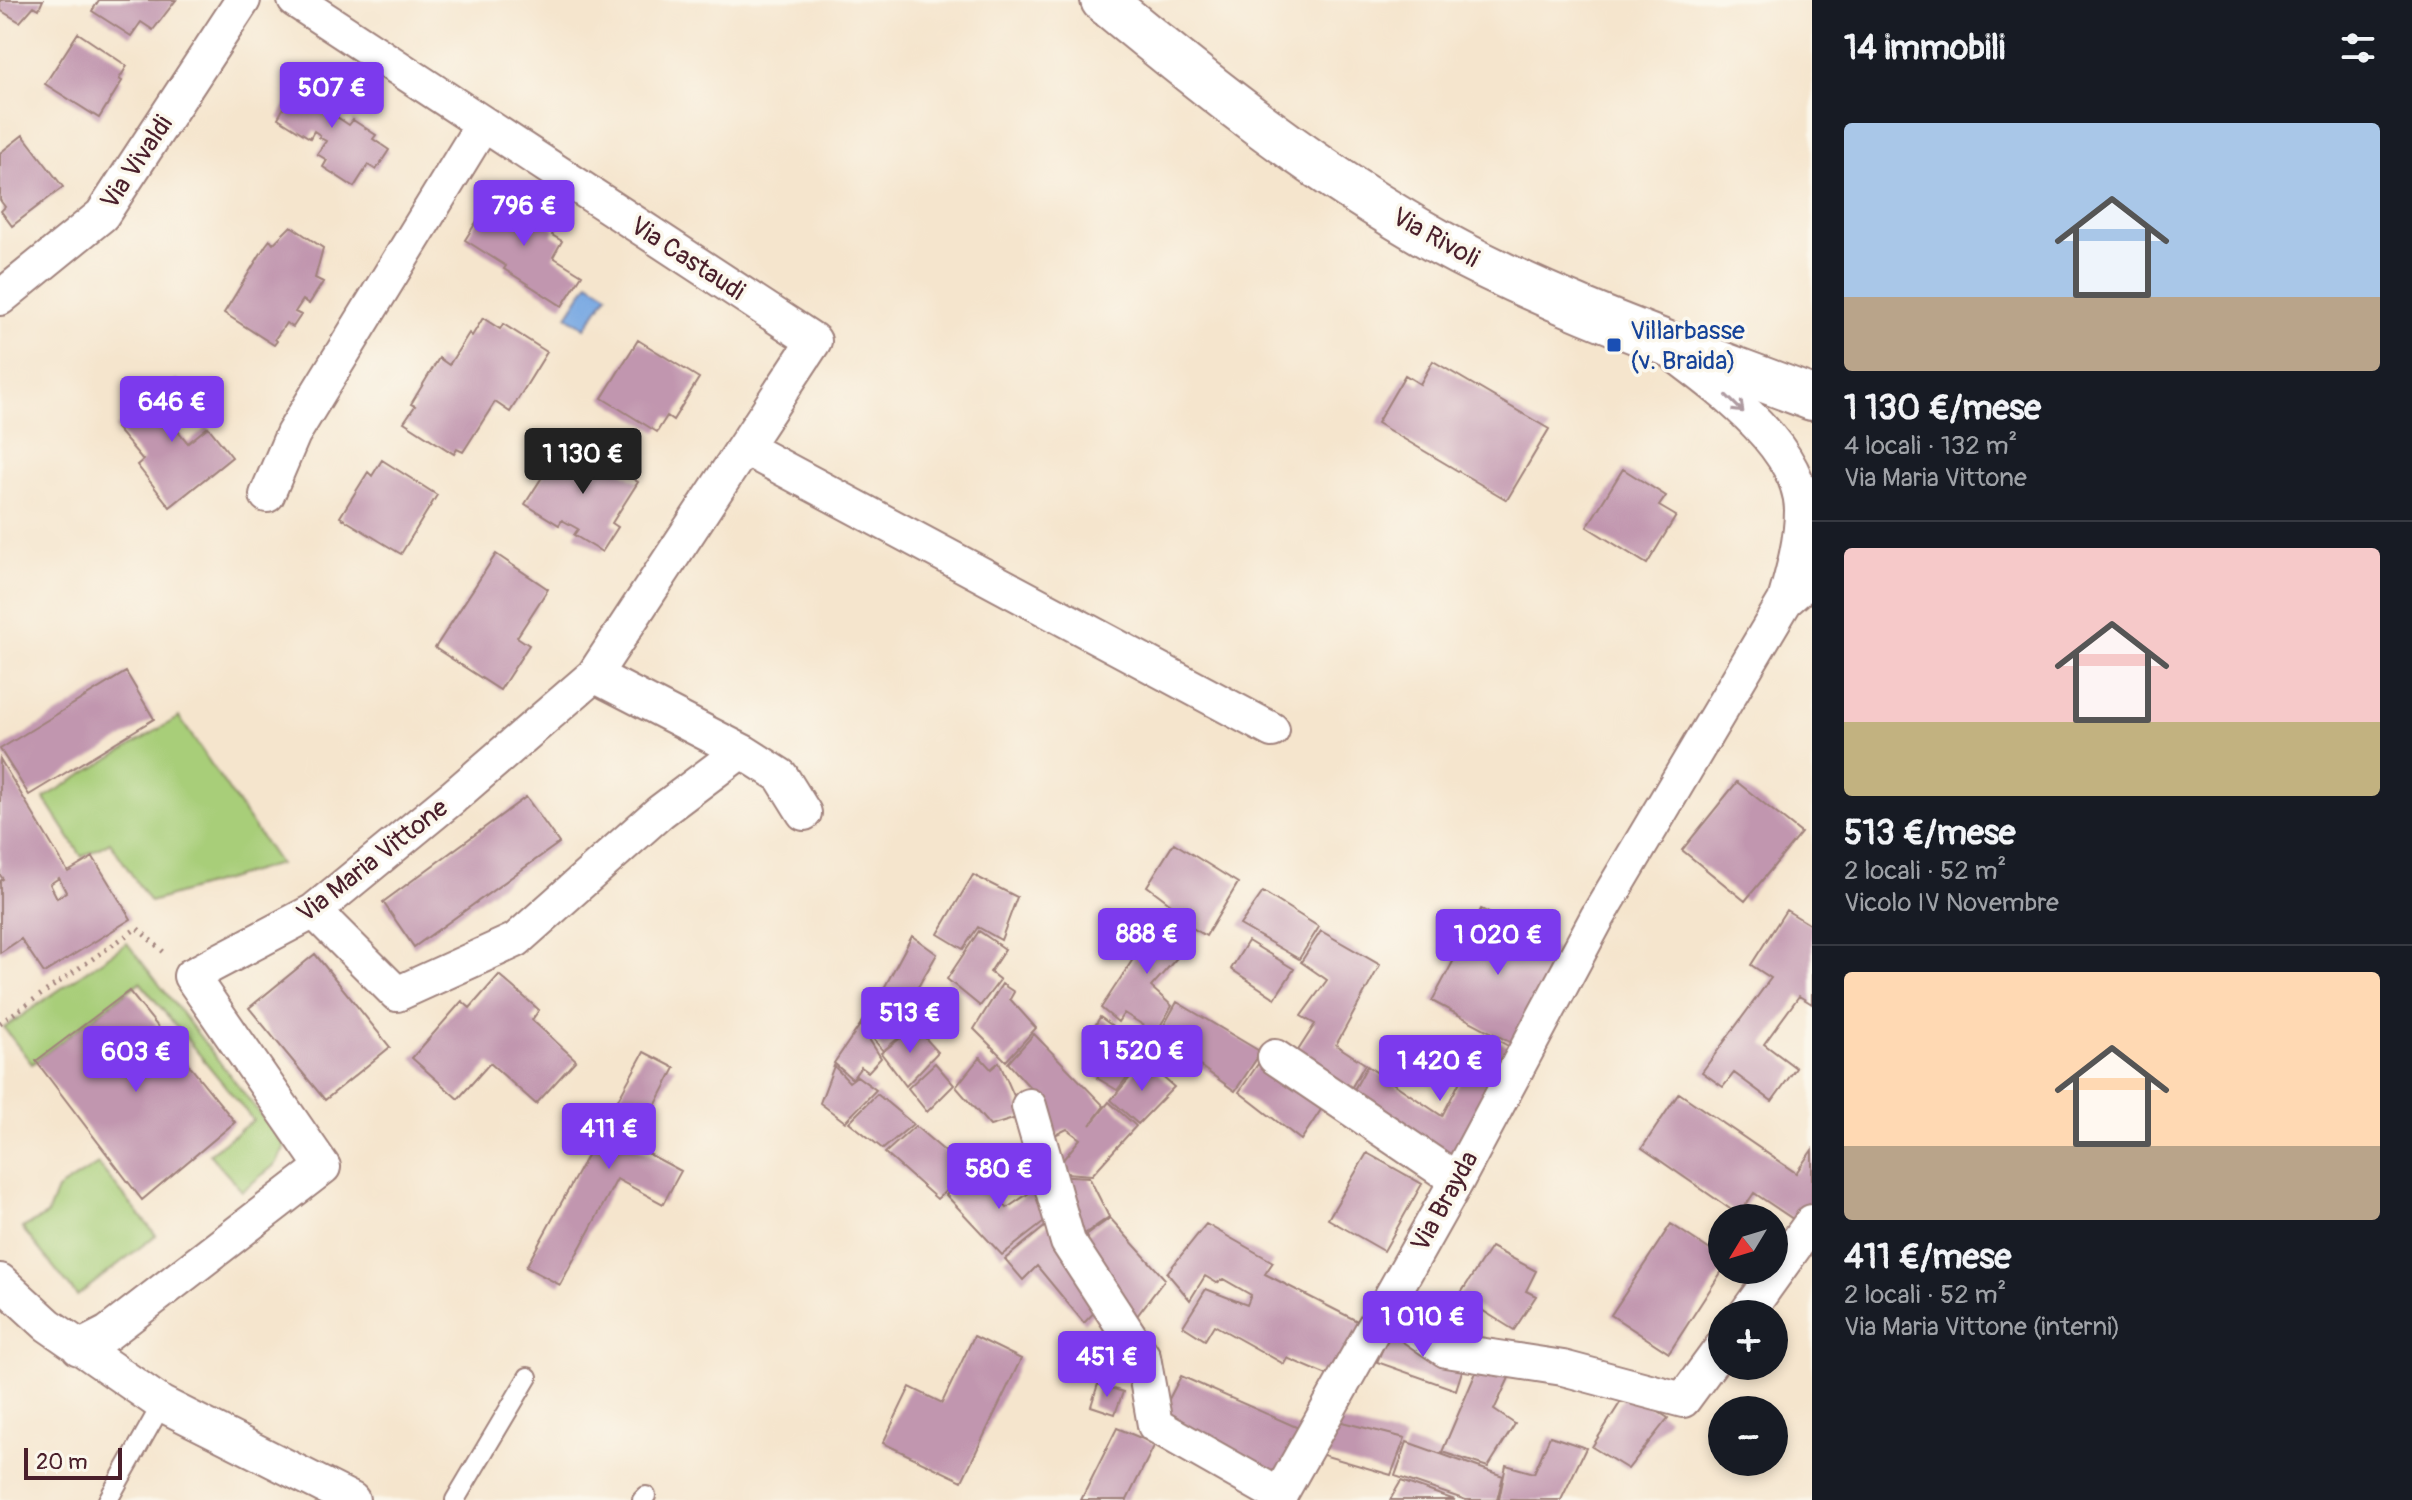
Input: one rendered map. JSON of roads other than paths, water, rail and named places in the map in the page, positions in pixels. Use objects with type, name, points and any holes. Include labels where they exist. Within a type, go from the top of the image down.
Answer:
[{"type":"street","name":"Via Vivaldi","points":[[0,298],[102,215],[243,0]]},
{"type":"street","name":"Via Castaudi","points":[[295,0],[814,341],[745,448]]},
{"type":"street","name":"Via Rivoli","points":[[1103,0],[1257,125],[1338,182],[1438,241],[1525,285],[1812,398]]},
{"type":"street","points":[[267,495],[293,434],[483,124]]},
{"type":"street","points":[[1653,337],[1732,398],[1777,449],[1793,476],[1802,509],[1785,601]]},
{"type":"street","points":[[745,448],[1272,730]]},
{"type":"street","name":"Via Maria Vittone","points":[[79,1348],[108,1333],[323,1167],[191,976],[314,911],[453,797],[594,675],[745,448]]},
{"type":"street","name":"Via Brayda","points":[[1278,1498],[1457,1180],[1597,918],[1785,601],[1812,577]]},
{"type":"street","points":[[594,675],[741,751],[781,776],[804,813]]},
{"type":"street","points":[[314,911],[397,994],[516,940],[660,812],[741,751]]},
{"type":"street","points":[[1275,1057],[1457,1180]]},
{"type":"street","points":[[1029,1106],[1068,1242],[1143,1357],[1155,1425],[1278,1498]]},
{"type":"street","points":[[1756,1300],[1812,1222]]},
{"type":"street","points":[[0,1281],[48,1325],[162,1404],[352,1500]]},
{"type":"street","points":[[1384,1307],[1446,1350],[1563,1368],[1683,1400],[1708,1366]]},
{"type":"lane","points":[[455,1500],[528,1377]]},
{"type":"lane","points":[[108,1500],[162,1404]]},
{"type":"water","points":[[589,282],[608,294],[585,328],[567,316]]},
{"type":"place","name":"Villarbasse (v. Braida)","points":[[1614,345]]}]
